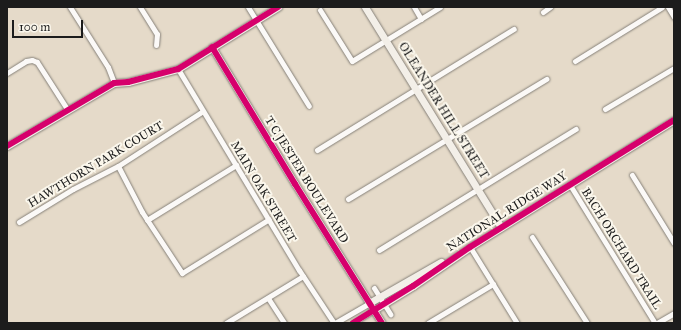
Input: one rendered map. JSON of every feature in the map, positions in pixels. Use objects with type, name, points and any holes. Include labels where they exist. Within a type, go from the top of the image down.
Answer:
[{"type":"street","points":[[70,7],[108,67],[114,83]]},
{"type":"street","points":[[140,7],[157,34],[156,45]]},
{"type":"street","points":[[248,7],[309,106]]},
{"type":"street","points":[[7,146],[114,83],[128,82],[178,69],[278,7]]},
{"type":"street","name":"OLEANDER HILL STREET","points":[[365,7],[502,227]]},
{"type":"street","points":[[414,7],[421,19]]},
{"type":"street","points":[[320,10],[352,61],[440,7]]},
{"type":"street","points":[[543,12],[550,7]]},
{"type":"street","points":[[575,61],[662,7]]},
{"type":"street","points":[[668,7],[674,17]]},
{"type":"street","points":[[317,150],[417,90],[514,29]]},
{"type":"street","name":"T C JESTER BOULEVARD","points":[[212,47],[382,323]]},
{"type":"street","points":[[7,73],[26,62],[32,60],[36,62],[67,110]]},
{"type":"street","points":[[605,109],[674,68]]},
{"type":"street","name":"MAIN OAK STREET","points":[[178,69],[303,276],[335,323]]},
{"type":"street","points":[[348,199],[546,78]]},
{"type":"street","name":"HAWTHORN PARK COURT","points":[[19,222],[73,189],[118,166],[203,111]]},
{"type":"street","name":"NATIONAL RIDGE WAY","points":[[335,323],[379,296],[502,227],[674,120]]},
{"type":"street","points":[[379,250],[576,129]]},
{"type":"street","points":[[147,220],[236,165]]},
{"type":"street","points":[[118,166],[147,220],[182,273],[269,219]]},
{"type":"street","points":[[632,175],[674,243]]},
{"type":"street","name":"BACH ORCHARD TRAIL","points":[[570,185],[656,323]]},
{"type":"street","points":[[532,237],[587,323]]},
{"type":"street","points":[[470,246],[516,323]]},
{"type":"street","name":"NATIONAL RIDGE WAY","points":[[353,323],[470,246]]},
{"type":"street","points":[[226,323],[303,276]]},
{"type":"street","points":[[428,323],[493,284]]},
{"type":"street","points":[[374,288],[390,314]]},
{"type":"street","points":[[268,298],[284,323]]},
{"type":"street","points":[[656,323],[674,313]]},
{"type":"cycle path","points":[[7,146],[114,83],[128,82],[178,69],[278,7]]},
{"type":"cycle path","points":[[212,47],[382,323]]},
{"type":"cycle path","points":[[353,323],[413,286],[470,247],[674,120]]}]
